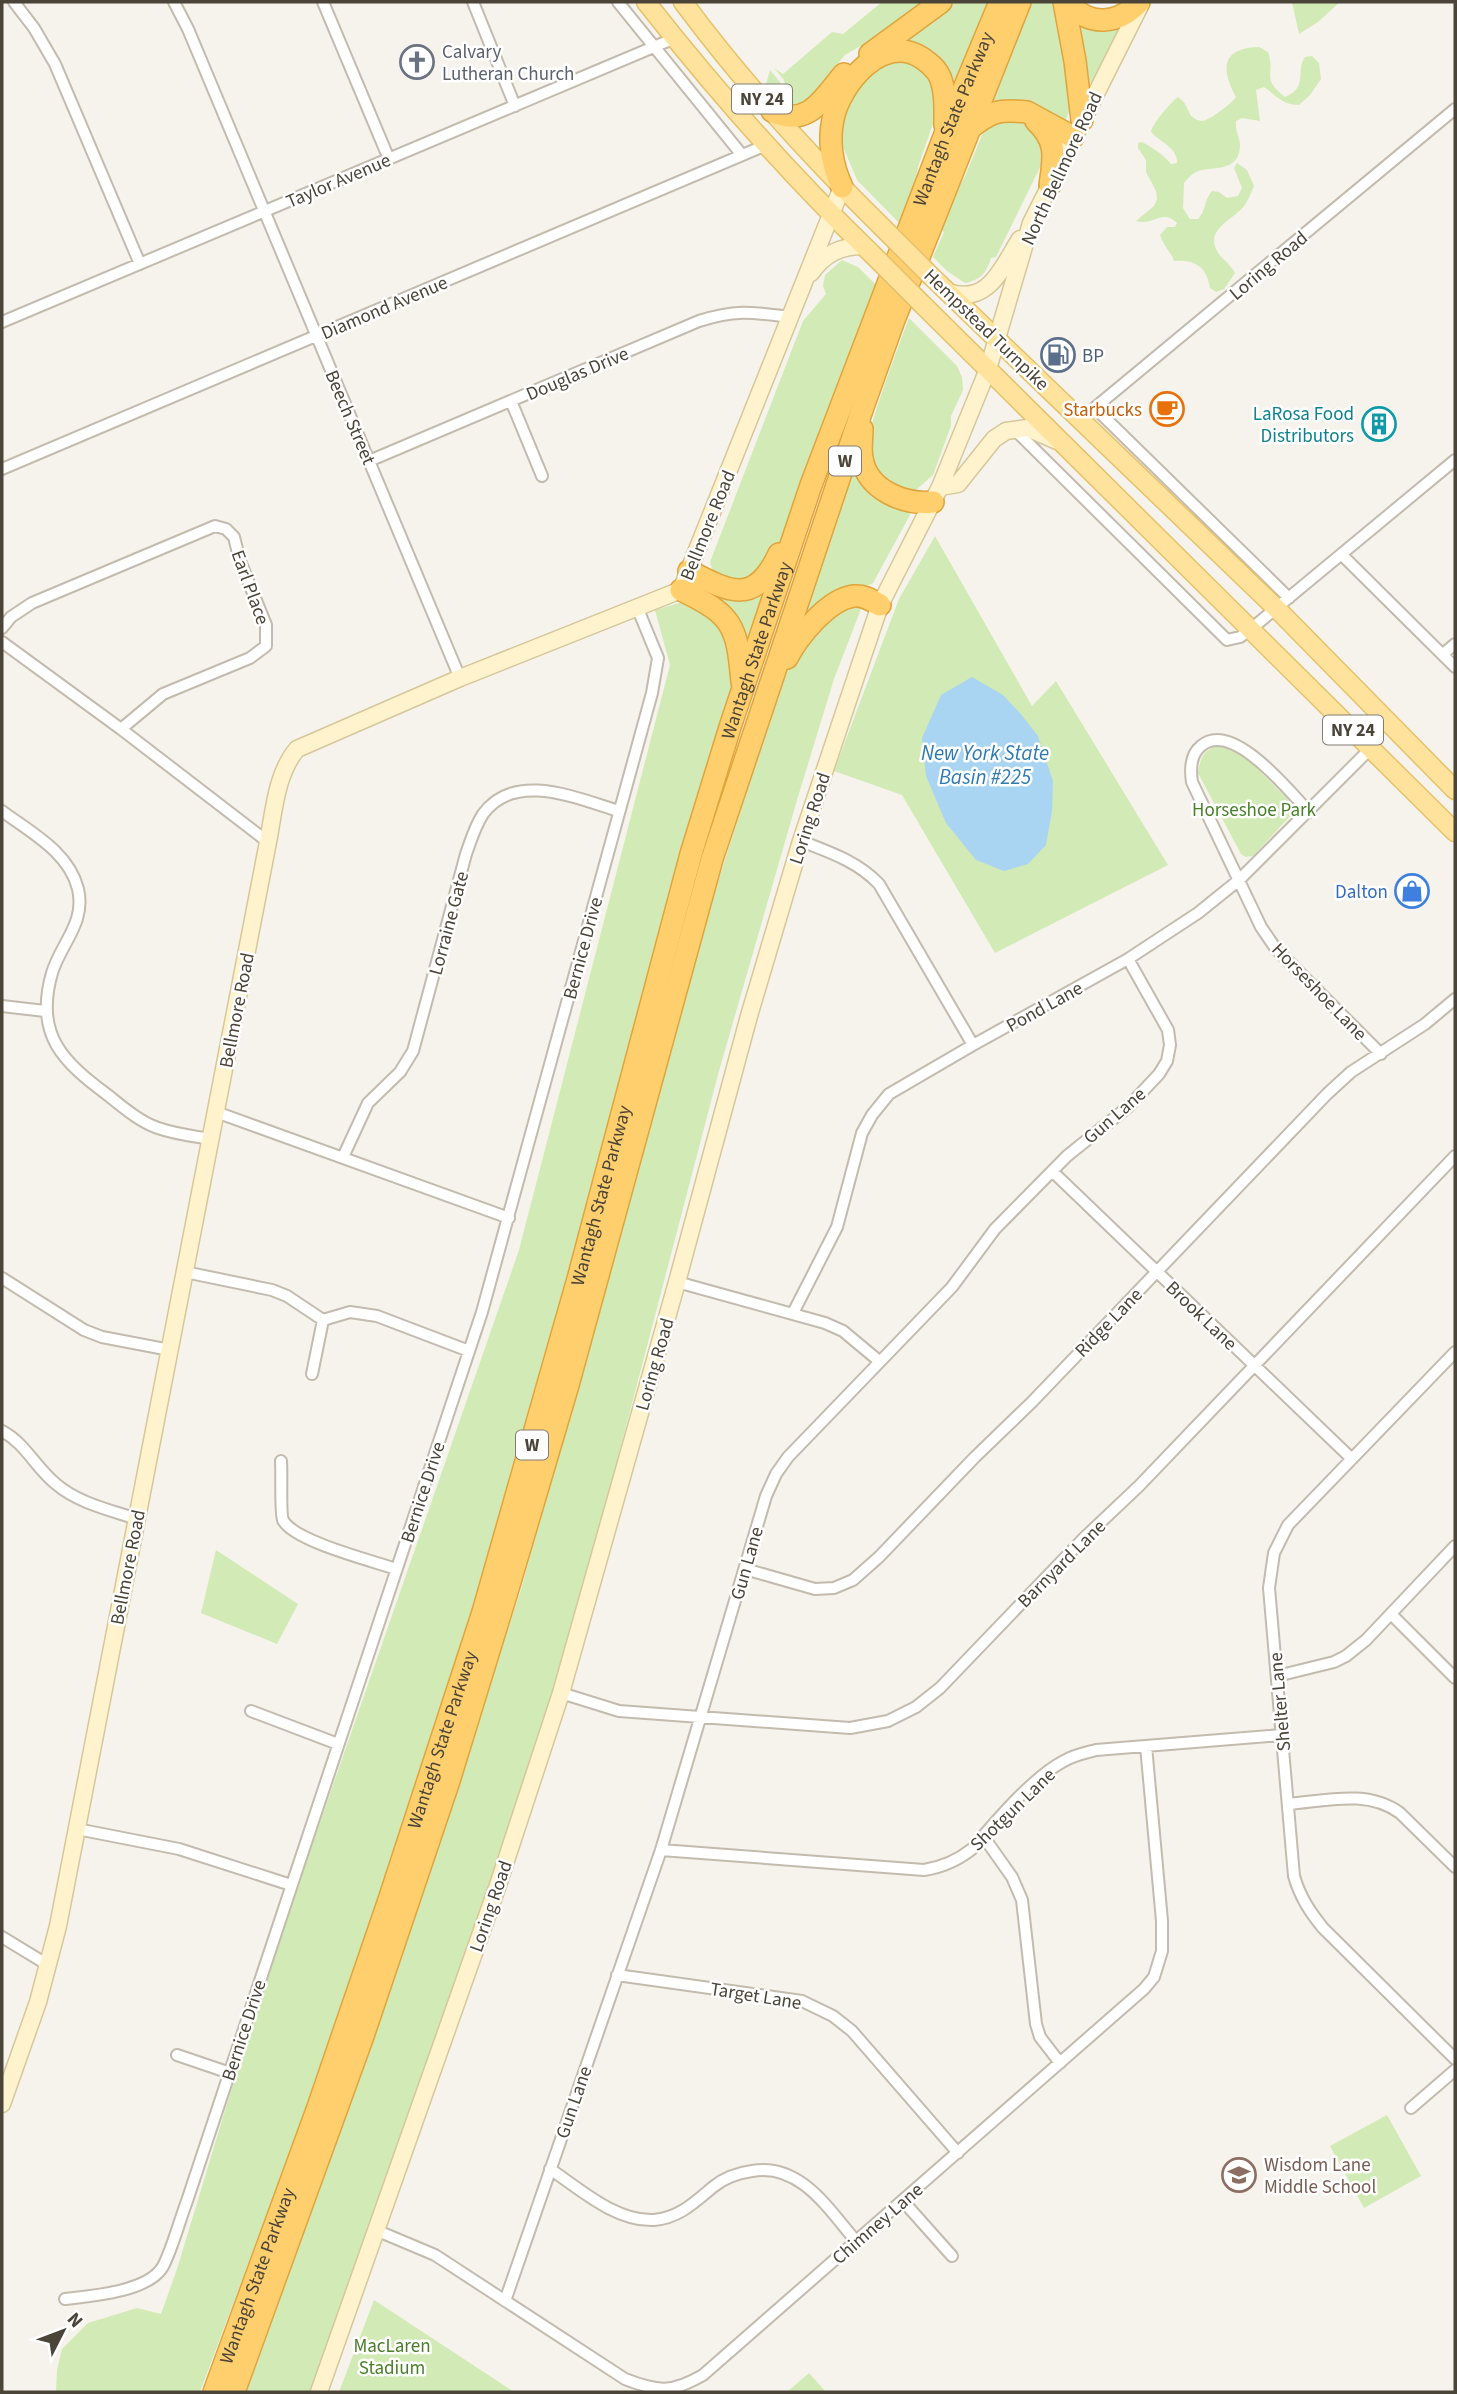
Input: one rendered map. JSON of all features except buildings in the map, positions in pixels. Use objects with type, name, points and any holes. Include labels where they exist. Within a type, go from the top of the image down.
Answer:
[{"type":"highway","points":[[772,111],[789,117],[807,113],[845,72],[941,2]]},
{"type":"highway","name":"Wantagh State Parkway","points":[[214,2392],[323,2094],[467,1664],[575,1292],[691,854],[743,691],[811,485],[944,135],[1000,2]]},
{"type":"highway","name":"Wantagh State Parkway","points":[[234,2392],[362,2039],[448,1784],[568,1385],[712,859],[863,407],[1020,2]]},
{"type":"highway","points":[[969,129],[987,115],[1000,110],[1027,112],[1078,129],[1066,2]]},
{"type":"highway","points":[[1066,2],[1087,16],[1114,20],[1123,17],[1141,2]]},
{"type":"highway","points":[[842,187],[832,165],[833,116],[855,76],[870,62],[902,50],[916,54],[930,63],[939,75],[945,93],[944,135]]},
{"type":"highway","points":[[1027,112],[1046,131],[1054,146],[1050,185]]},
{"type":"highway","points":[[863,407],[862,457],[866,470],[877,484],[895,497],[917,503],[936,494]]},
{"type":"highway","points":[[685,581],[740,592],[751,589],[771,571],[811,485]]},
{"type":"highway","points":[[685,581],[729,623],[739,647],[743,691]]},
{"type":"highway","points":[[763,704],[794,643],[840,599],[864,596],[880,605]]},
{"type":"main road","name":"Hempstead Turnpike","points":[[646,2],[766,145],[831,214],[1455,832]]},
{"type":"main road","points":[[658,2],[674,14],[685,4]]},
{"type":"main road","name":"Hempstead Turnpike","points":[[685,4],[772,111],[882,228],[1080,420],[1282,603],[1455,790]]},
{"type":"street","points":[[14,2],[34,28],[55,64],[140,264]]},
{"type":"street","name":"Beech Street","points":[[174,2],[188,29],[460,678]]},
{"type":"street","points":[[323,2],[388,159]]},
{"type":"street","points":[[473,2],[515,106]]},
{"type":"street","points":[[618,2],[742,155]]},
{"type":"street","name":"North Bellmore Road","points":[[996,340],[1031,223],[1141,2]]},
{"type":"street","name":"Taylor Avenue","points":[[2,322],[675,38]]},
{"type":"street","name":"Loring Road","points":[[1080,420],[1455,109]]},
{"type":"street","name":"Diamond Avenue","points":[[2,469],[766,145]]},
{"type":"street","name":"Bellmore Road","points":[[2,2104],[38,2002],[58,1926],[268,842],[287,760],[297,749],[460,678],[637,607],[685,581],[842,187]]},
{"type":"street","points":[[948,292],[958,296],[970,296],[988,287],[1031,223]]},
{"type":"street","points":[[800,289],[819,262],[828,255],[847,247],[868,250]]},
{"type":"street","name":"Douglas Drive","points":[[369,461],[699,321],[724,313],[746,311],[790,317]]},
{"type":"street","name":"Loring Road","points":[[320,2392],[498,1885],[561,1693],[749,1016],[801,841],[880,605],[936,494],[988,369],[996,340]]},
{"type":"street","points":[[511,401],[542,477]]},
{"type":"street","name":"Hempstead Turnpike","points":[[1095,408],[1282,603]]},
{"type":"street","points":[[936,494],[958,484],[995,439],[1006,431],[1027,428],[1068,446]]},
{"type":"street","points":[[1015,430],[1223,637],[1231,640],[1251,629],[1455,460]]},
{"type":"street","name":"Earl Place","points":[[2,628],[17,612],[32,603],[215,526],[226,529],[234,537],[240,561],[267,625],[266,646],[250,658],[163,694],[121,729]]},
{"type":"street","points":[[1342,555],[1455,667]]},
{"type":"street","name":"Bernice Drive","points":[[65,2299],[102,2295],[134,2286],[151,2278],[162,2268],[230,2073],[469,1351],[509,1218],[652,693],[658,659],[637,607]]},
{"type":"street","points":[[2,642],[268,842]]},
{"type":"street","points":[[1443,654],[1455,644]]},
{"type":"street","name":"Horseshoe Lane","points":[[1309,812],[1240,746],[1220,739],[1212,740],[1200,746],[1191,762],[1192,782],[1261,927],[1276,948],[1381,1054]]},
{"type":"street","name":"Pond Lane","points":[[793,1313],[837,1227],[862,1133],[889,1094],[1128,959],[1198,913],[1239,880],[1371,748]]},
{"type":"street","name":"Lorraine Gate","points":[[342,1157],[368,1103],[400,1072],[413,1051],[466,854],[485,812],[498,800],[521,790],[558,793],[619,811]]},
{"type":"street","points":[[2,811],[52,849],[68,866],[78,891],[78,919],[52,971],[45,1011],[49,1029],[58,1048],[83,1077],[146,1122],[159,1128],[210,1139]]},
{"type":"street","points":[[801,841],[852,862],[879,884],[973,1045]]},
{"type":"street","name":"Gun Lane","points":[[505,2301],[661,1850],[766,1496],[776,1474],[802,1442],[952,1287],[995,1229],[1067,1156],[1128,1107],[1159,1074],[1167,1060],[1170,1045],[1168,1030],[1128,959]]},
{"type":"street","name":"Ridge Lane","points":[[745,1569],[815,1589],[834,1588],[853,1580],[1032,1402],[1327,1094],[1351,1072],[1425,1024],[1455,999]]},
{"type":"street","points":[[2,1006],[45,1011]]},
{"type":"street","points":[[216,1112],[509,1218]]},
{"type":"street","name":"Barnyard Lane","points":[[561,1693],[619,1711],[850,1728],[888,1721],[916,1707],[940,1688],[1455,1156]]},
{"type":"street","name":"Brook Lane","points":[[1052,1171],[1352,1459]]},
{"type":"street","points":[[186,1272],[272,1290],[287,1296],[323,1320],[351,1312],[377,1316],[469,1351]]},
{"type":"street","points":[[2,1278],[84,1330],[102,1337],[170,1350]]},
{"type":"street","points":[[677,1282],[825,1322],[843,1331],[879,1361]]},
{"type":"street","points":[[312,1374],[323,1320]]},
{"type":"street","name":"Shelter Lane","points":[[1455,1352],[1288,1525],[1274,1553],[1269,1588],[1294,1876],[1308,1910],[1323,1928],[1455,2059]]},
{"type":"street","points":[[2,1431],[15,1438],[28,1451],[37,1466],[59,1487],[83,1501],[137,1519]]},
{"type":"street","points":[[281,1461],[281,1513],[290,1530],[332,1548],[396,1569]]},
{"type":"street","points":[[1277,1676],[1334,1662],[1346,1656],[1366,1640],[1455,1546]]},
{"type":"street","points":[[1391,1614],[1455,1678]]},
{"type":"street","points":[[251,1712],[338,1744]]},
{"type":"street","name":"Shotgun Lane","points":[[661,1850],[923,1870],[940,1868],[960,1858],[1035,1782],[1064,1761],[1096,1750],[1282,1735]]},
{"type":"street","name":"Chimney Lane","points":[[378,2231],[435,2255],[625,2379],[650,2389],[671,2389],[703,2375],[1144,1989],[1154,1977],[1160,1961],[1162,1921],[1146,1746]]},
{"type":"street","points":[[1288,1804],[1368,1798],[1390,1805],[1455,1867]]},
{"type":"street","points":[[77,1829],[179,1849],[291,1885]]},
{"type":"street","points":[[983,1836],[1012,1877],[1022,1900],[1036,2024],[1040,2037],[1060,2063]]},
{"type":"street","points":[[2,1937],[48,1965]]},
{"type":"street","name":"Target Lane","points":[[617,1975],[802,2001],[818,2007],[852,2031],[958,2153]]},
{"type":"street","points":[[177,2055],[230,2073]]},
{"type":"street","points":[[1411,2109],[1455,2070]]},
{"type":"street","points":[[550,2169],[616,2212],[633,2218],[652,2220],[685,2210],[722,2180],[762,2169],[775,2170],[794,2177],[807,2186],[856,2241]]},
{"type":"street","points":[[903,2201],[952,2256]]},
{"type":"green space","points":[[882,2],[932,2],[845,55],[797,109],[790,104],[784,80],[774,68],[783,74],[832,32],[843,34]]},
{"type":"green space","points":[[955,2],[992,2],[954,90],[903,42],[904,37],[936,19]]},
{"type":"green space","points":[[1028,2],[1057,2],[1071,81],[1069,112],[1064,124],[1030,104],[1013,102],[990,105]]},
{"type":"green space","points":[[1292,2],[1340,2],[1318,22],[1299,34]]},
{"type":"green space","points":[[1077,18],[1119,27],[1090,84],[1088,84]]},
{"type":"green space","points":[[1259,47],[1268,52],[1271,80],[1277,91],[1285,97],[1299,84],[1305,57],[1312,56],[1319,63],[1321,79],[1299,105],[1284,102],[1264,87],[1256,90],[1260,121],[1242,118],[1236,121],[1240,141],[1238,156],[1229,165],[1196,172],[1184,183],[1183,208],[1190,219],[1198,219],[1201,216],[1212,191],[1227,198],[1238,196],[1242,188],[1234,168],[1237,163],[1247,170],[1254,186],[1244,206],[1217,231],[1214,243],[1217,251],[1235,273],[1224,289],[1216,292],[1210,288],[1206,275],[1199,266],[1188,261],[1174,261],[1163,243],[1160,235],[1167,227],[1175,227],[1177,223],[1167,217],[1136,221],[1154,206],[1157,199],[1146,172],[1146,160],[1138,148],[1138,143],[1142,142],[1154,149],[1171,164],[1177,163],[1172,149],[1151,132],[1158,119],[1178,97],[1184,102],[1191,116],[1202,121],[1220,111],[1236,97],[1226,69],[1231,56],[1247,48]]},
{"type":"green space","points":[[895,56],[934,74],[936,115],[919,164],[903,227],[857,180],[841,142],[842,110],[852,87]]},
{"type":"green space","points":[[770,70],[780,82],[787,106],[783,108],[766,84]]},
{"type":"green space","points":[[1000,119],[1027,119],[1047,153],[996,257],[991,258],[982,275],[965,283],[933,257],[944,232],[938,227],[966,174],[982,135]]},
{"type":"green space","points":[[842,260],[858,267],[880,289],[837,385],[773,561],[748,582],[714,575],[710,562],[803,321],[826,294],[823,286],[825,275]]},
{"type":"green space","points":[[909,318],[957,366],[962,377],[963,390],[951,416],[951,426],[933,475],[916,490],[899,488],[885,481],[874,470],[867,454],[876,410]]},
{"type":"green space","points":[[857,445],[910,511],[910,515],[873,583],[865,587],[840,590],[806,618],[801,617]]},
{"type":"green space","points":[[935,536],[1032,706],[1056,681],[1168,865],[995,953],[902,795],[834,771],[899,599]]},
{"type":"green space","points":[[764,589],[768,593],[750,652],[716,597],[718,593]]},
{"type":"green space","points":[[679,603],[696,604],[718,617],[733,641],[736,674],[650,965],[524,1437],[416,1793],[285,2165],[200,2392],[56,2392],[62,2349],[88,2323],[137,2308],[161,2314],[177,2269],[260,1995],[519,1250],[670,665],[655,610]]},
{"type":"green space","points":[[846,603],[860,604],[861,609],[834,679],[719,1071],[556,1694],[314,2392],[246,2392],[361,2071],[520,1593],[712,901],[769,720],[784,676],[810,637]]},
{"type":"green space","name":"Horseshoe Park","points":[[1226,744],[1236,747],[1295,807],[1294,812],[1253,856],[1246,857],[1241,854],[1198,773],[1206,752]]},
{"type":"green space","points":[[216,1550],[298,1604],[277,1644],[201,1613]]},
{"type":"green space","points":[[1387,2115],[1421,2176],[1364,2208],[1330,2146]]},
{"type":"green space","name":"MacLaren Stadium","points":[[374,2300],[514,2392],[339,2392]]},
{"type":"green space","points":[[809,2373],[826,2392],[787,2392]]},
{"type":"water","name":"New York State Basin #225","points":[[972,677],[1003,695],[1038,736],[1053,781],[1052,811],[1046,845],[1028,864],[1004,871],[976,860],[946,823],[926,776],[922,738],[941,695]]},
{"type":"place","name":"Calvary Lutheran Church","points":[[417,62]]},
{"type":"place","name":"BP","points":[[1058,355]]},
{"type":"place","name":"Starbucks","points":[[1167,409]]},
{"type":"place","name":"LaRosa Food Distributors","points":[[1379,424]]},
{"type":"place","name":"Dalton","points":[[1412,891]]},
{"type":"place","name":"Wisdom Lane Middle School","points":[[1239,2175]]}]
